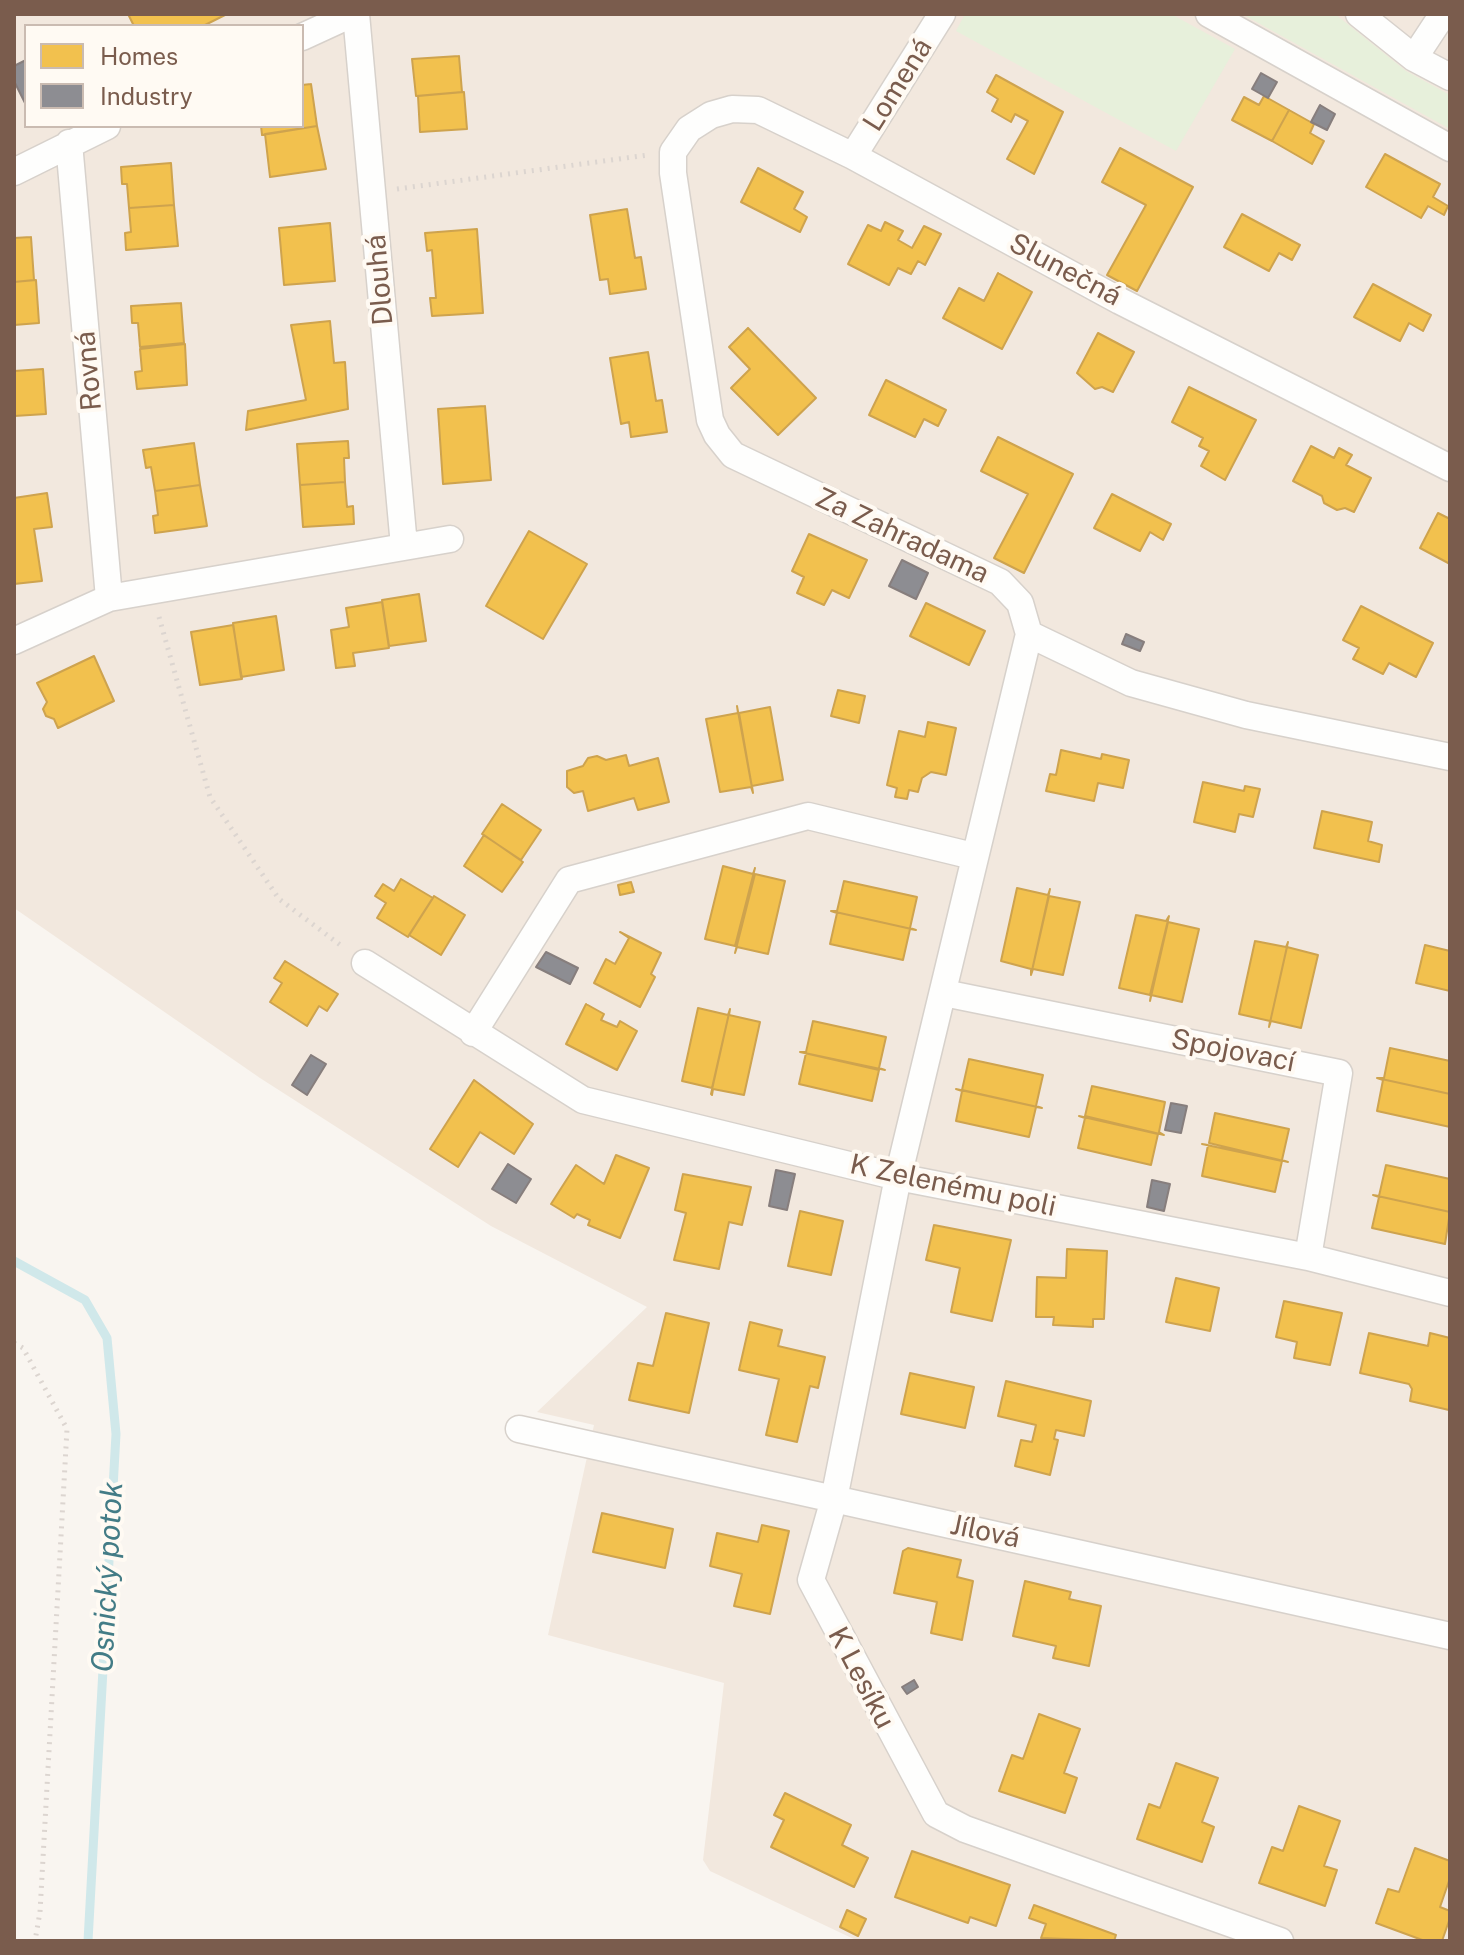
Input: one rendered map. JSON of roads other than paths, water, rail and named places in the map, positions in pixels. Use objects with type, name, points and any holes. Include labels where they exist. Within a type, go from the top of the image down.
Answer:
[{"type":"street","points":[[304,36],[354,14]]},
{"type":"street","name":"Dlouhá","points":[[354,14],[404,546]]},
{"type":"street","name":"Lomená","points":[[853,156],[942,14]]},
{"type":"street","points":[[1209,14],[1450,148]]},
{"type":"street","points":[[1359,14],[1414,58],[1450,77]]},
{"type":"street","points":[[1414,58],[1443,14]]},
{"type":"street","name":"Slunečná","points":[[677,146],[699,121],[711,115],[745,108],[758,110],[853,156],[1120,301],[1450,468]]},
{"type":"street","points":[[14,172],[103,128]]},
{"type":"street","name":"Rovná","points":[[69,143],[109,598]]},
{"type":"street","name":"Za Zahradama","points":[[677,146],[673,173],[707,404],[710,420],[724,445],[744,462],[1000,582],[1020,603],[1029,634]]},
{"type":"street","points":[[14,641],[109,598],[450,539]]},
{"type":"street","points":[[898,1177],[1029,634],[1131,683],[1246,715],[1450,757]]},
{"type":"street","points":[[473,1033],[569,880],[808,816],[973,856]]},
{"type":"street","name":"K Zelenému poli","points":[[365,963],[583,1100],[898,1177],[1308,1257],[1450,1293]]},
{"type":"street","name":"Spojovací","points":[[944,993],[1339,1073],[1308,1257]]},
{"type":"street","name":"K Lesíku","points":[[898,1177],[834,1499],[811,1580],[936,1814],[965,1829],[1280,1941]]},
{"type":"street","name":"Jílová","points":[[519,1429],[1450,1636]]},
{"type":"waterway","name":"Osnický potok","points":[[14,1261],[85,1300],[107,1338],[116,1434],[88,1941]]}]
